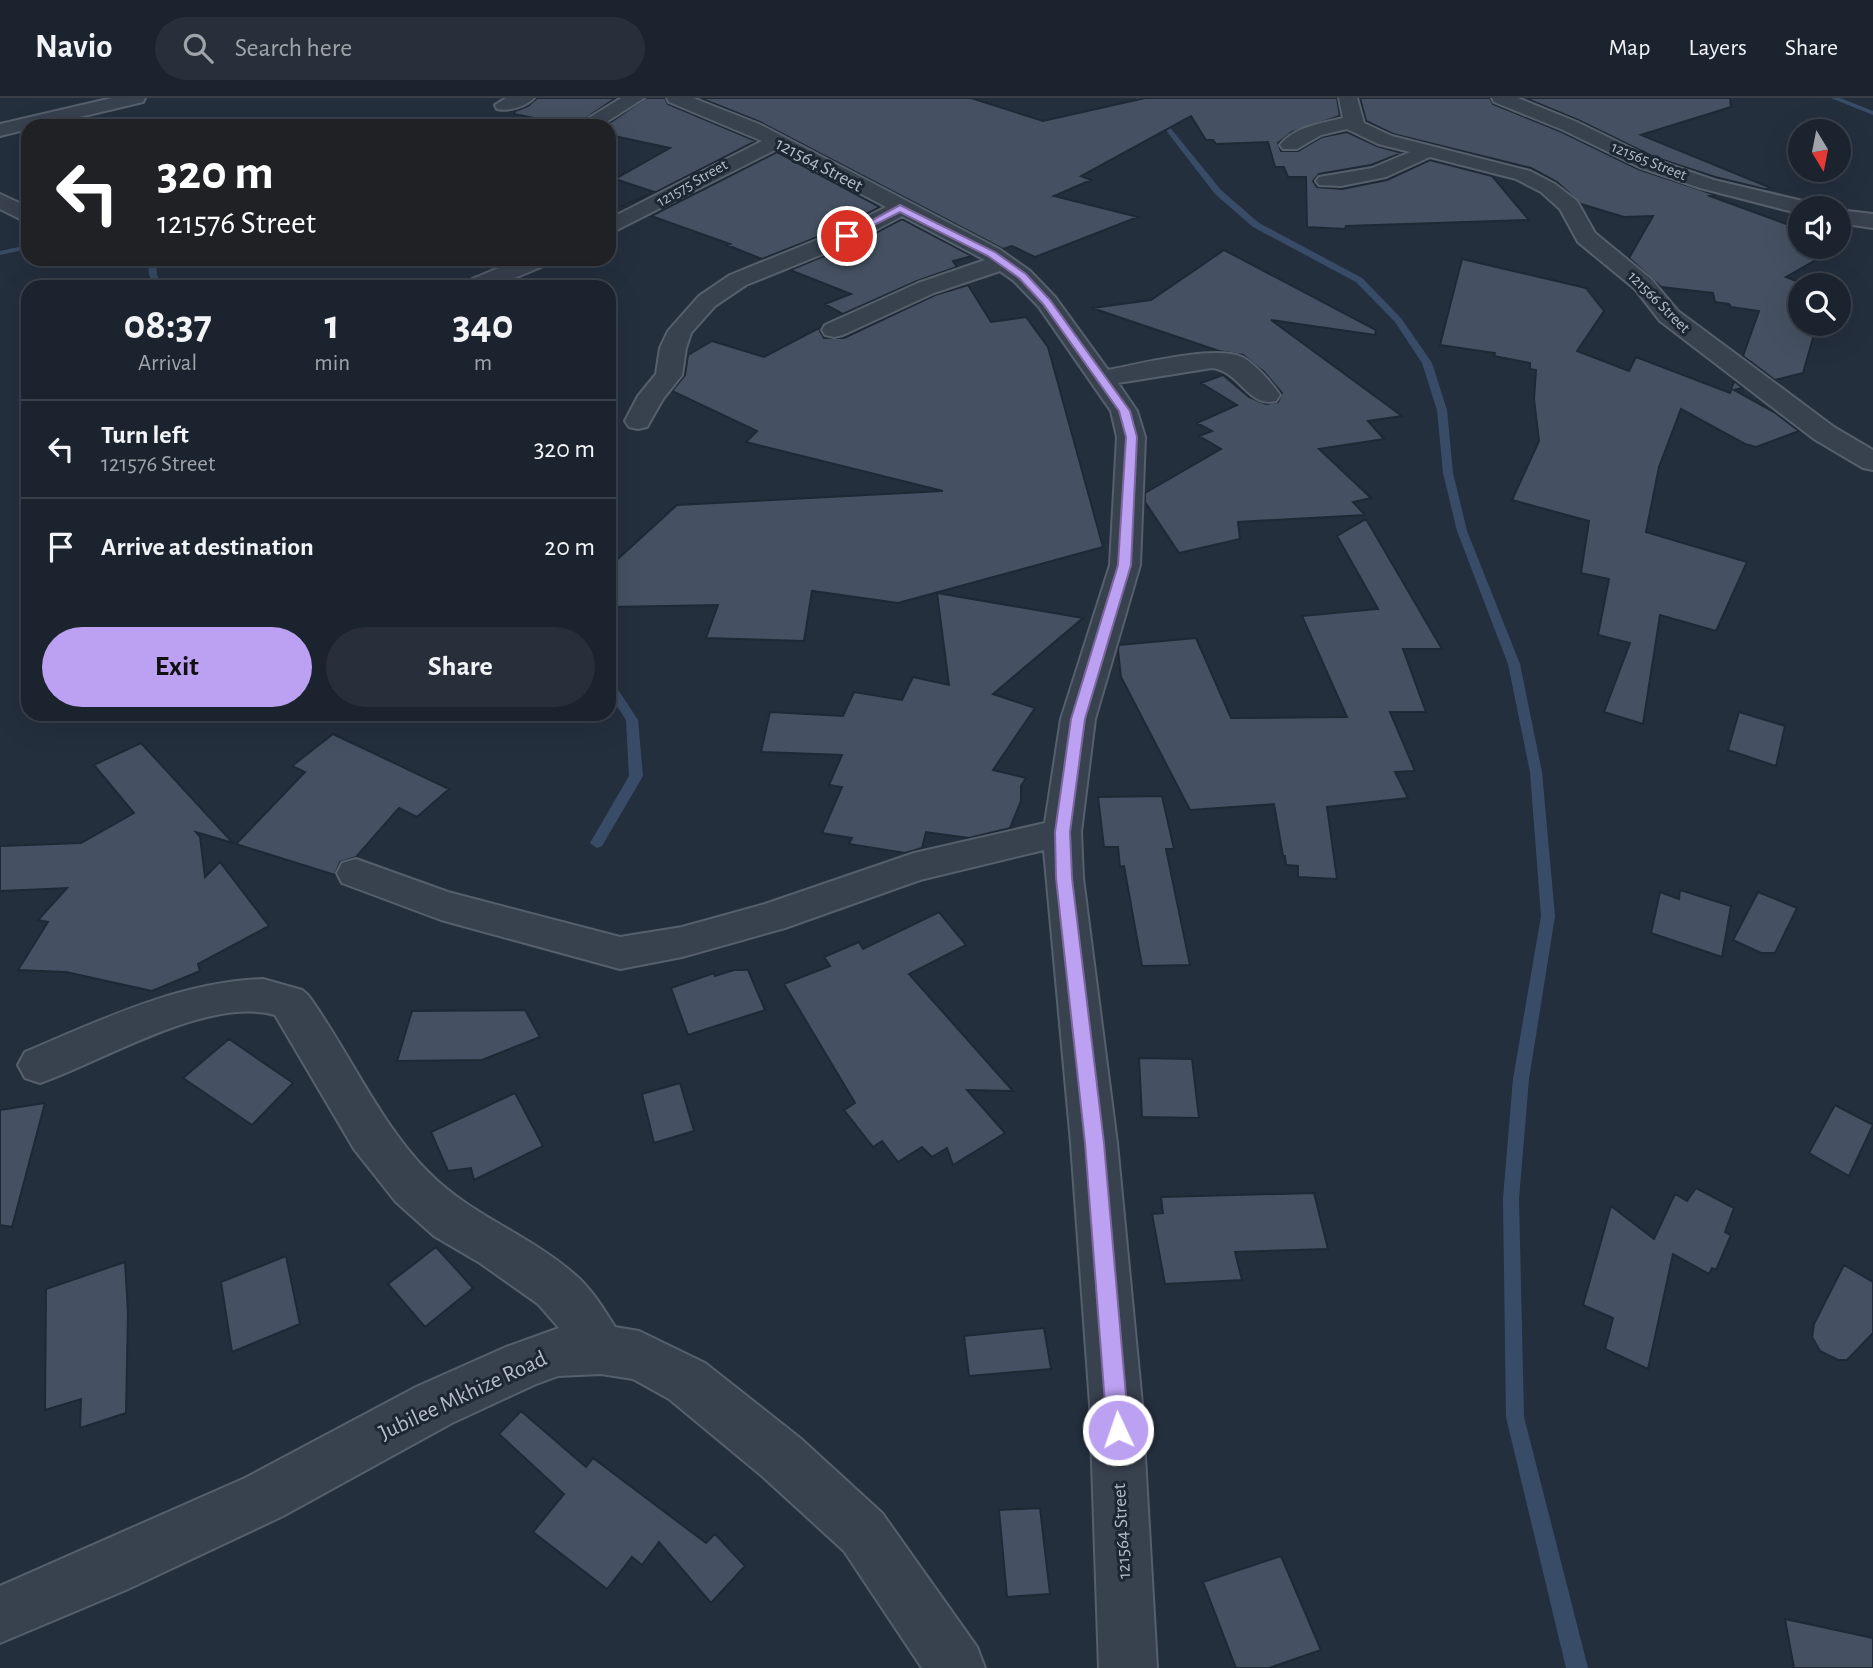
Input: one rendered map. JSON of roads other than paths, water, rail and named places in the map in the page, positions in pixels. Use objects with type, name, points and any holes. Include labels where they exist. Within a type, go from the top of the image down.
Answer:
[{"type":"street","points":[[47,119],[136,98]]},
{"type":"street","points":[[504,105],[525,98]]},
{"type":"street","points":[[598,119],[635,98]]},
{"type":"street","name":"121564 Street","points":[[676,98],[728,116],[1003,262],[1022,276],[1046,302],[1103,378],[1124,411],[1131,437],[1125,565],[1078,719],[1062,832],[1064,878],[1094,1143],[1116,1404],[1128,1668]]},
{"type":"street","points":[[1290,145],[1314,131],[1354,121],[1348,98]]},
{"type":"street","name":"121565 Street","points":[[1501,98],[1561,122],[1646,163],[1707,184],[1788,204]]},
{"type":"street","name":"121566 Street","points":[[1354,121],[1364,132],[1523,175],[1556,193],[1576,216],[1586,237],[1643,284],[1669,316],[1824,433],[1873,463]]},
{"type":"street","points":[[0,130],[21,125]]},
{"type":"street","name":"121575 Street","points":[[616,224],[667,198],[722,165],[777,142]]},
{"type":"street","points":[[1326,181],[1373,184],[1427,150]]},
{"type":"street","points":[[0,200],[21,212]]},
{"type":"street","points":[[638,421],[650,396],[669,375],[673,348],[680,331],[707,301],[738,280],[847,236],[900,208]]},
{"type":"street","points":[[1851,218],[1873,221]]},
{"type":"street","points":[[834,330],[926,288],[1003,262]]},
{"type":"street","points":[[490,280],[524,266]]},
{"type":"street","points":[[1103,378],[1212,360],[1227,361],[1234,363],[1267,395]]},
{"type":"street","points":[[356,873],[441,905],[620,953],[681,942],[771,917],[914,867],[1062,832]]},
{"type":"street","points":[[40,1065],[197,1004],[230,996],[274,998],[289,1002],[370,1135],[412,1187],[451,1221],[497,1247],[555,1288],[576,1310],[601,1350]]},
{"type":"street","name":"Jubilee Mkhize Road","points":[[0,1615],[106,1570],[264,1497],[434,1405],[524,1364],[558,1352],[601,1350],[639,1355],[687,1381],[781,1457],[863,1532],[956,1668]]},
{"type":"waterway","points":[[1139,98],[1157,115],[1218,192],[1256,225],[1359,280],[1398,320],[1427,363],[1442,410],[1448,473],[1462,531],[1514,664],[1536,772],[1548,916],[1521,1079],[1511,1199],[1515,1417],[1577,1668]]},
{"type":"waterway","points":[[1834,98],[1873,113]]},
{"type":"waterway","points":[[0,253],[21,248]]},
{"type":"waterway","points":[[152,266],[155,280]]},
{"type":"waterway","points":[[597,843],[636,776],[632,720],[616,696]]}]
